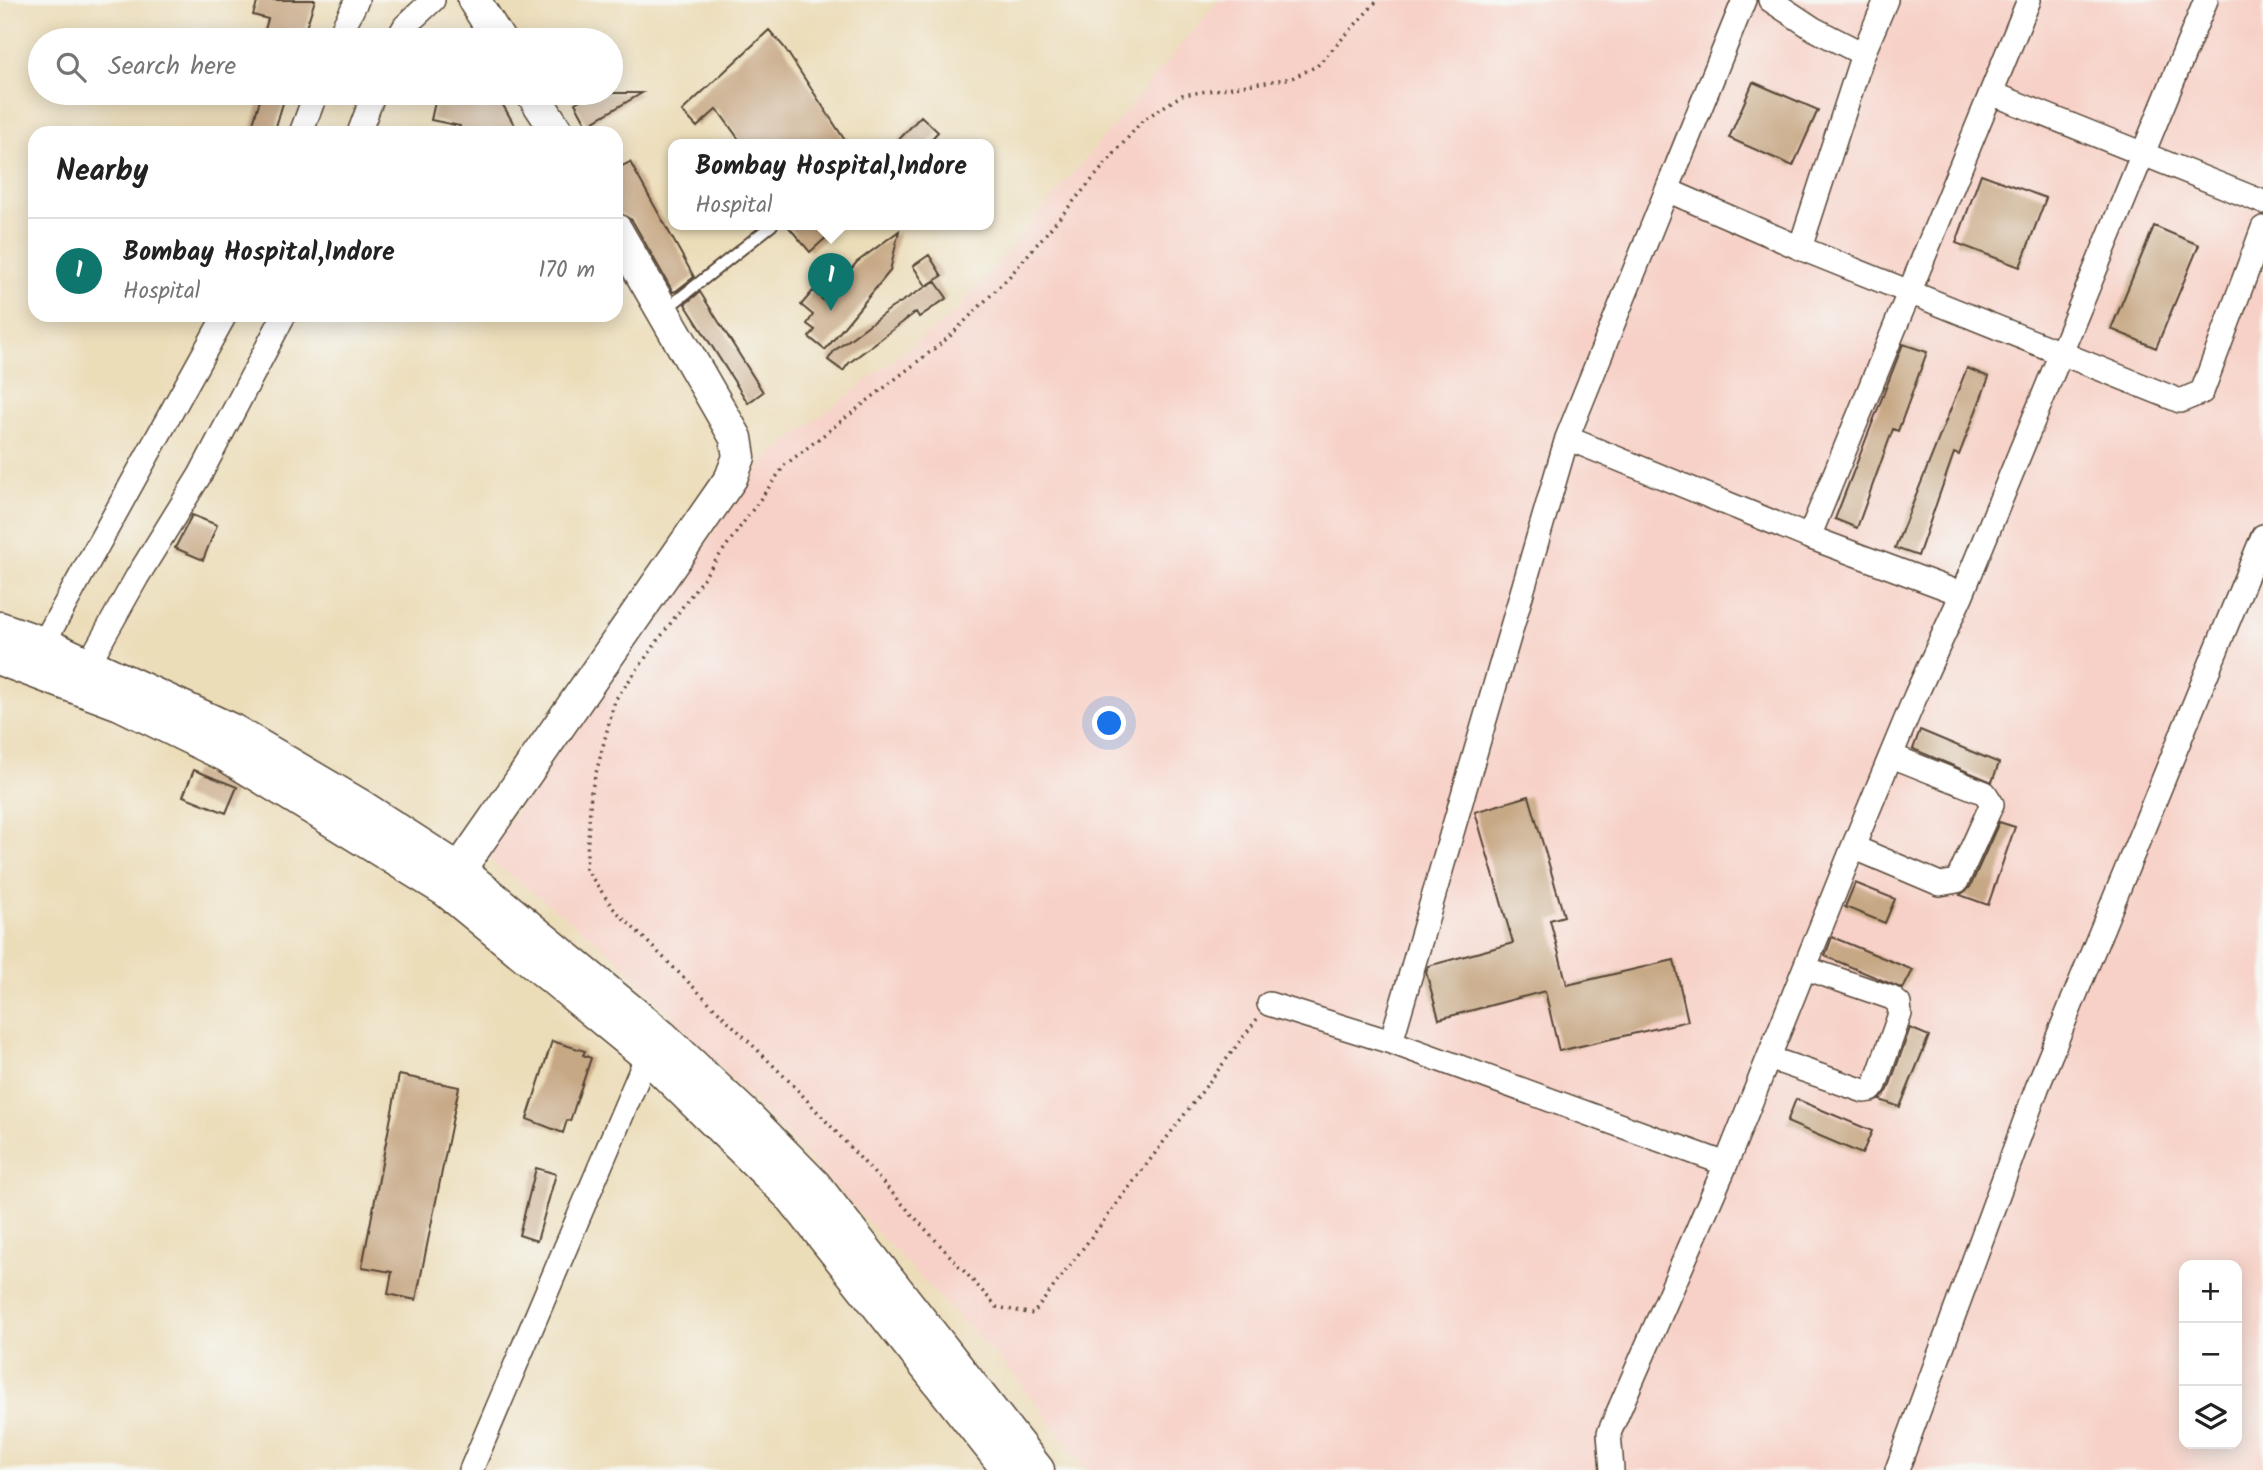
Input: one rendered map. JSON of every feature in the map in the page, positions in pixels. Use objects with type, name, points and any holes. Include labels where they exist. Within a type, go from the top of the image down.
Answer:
[{"type":"street","points":[[343,28],[356,0]]},
{"type":"street","points":[[404,28],[433,0]]},
{"type":"street","points":[[474,0],[492,28]]},
{"type":"street","points":[[1391,1042],[1567,439],[1744,0]]},
{"type":"street","points":[[1770,0],[1814,29],[1863,54]]},
{"type":"street","points":[[1800,248],[1863,54],[1886,0]]},
{"type":"street","points":[[1809,537],[2029,0]]},
{"type":"street","points":[[1612,1470],[1609,1433],[1726,1164],[1853,847],[1962,594],[2206,0]]},
{"type":"street","points":[[1991,93],[2263,202]]},
{"type":"street","points":[[304,126],[312,105]]},
{"type":"street","points":[[362,126],[370,105]]},
{"type":"street","points":[[540,105],[554,126]]},
{"type":"street","points":[[1667,190],[1800,248],[2062,351],[2180,401],[2202,392],[2263,228]]},
{"type":"street","points":[[453,880],[723,489],[740,457],[736,438],[623,242]]},
{"type":"street","points":[[36,657],[221,322]]},
{"type":"street","points":[[82,675],[200,475],[280,322]]},
{"type":"street","points":[[1567,439],[1809,537],[1962,594]]},
{"type":"street","points":[[1897,1470],[2037,1088],[2263,536]]},
{"type":"street","points":[[0,628],[36,657],[82,675],[120,704],[227,756],[453,880],[654,1046],[751,1120],[815,1185],[1038,1470]]},
{"type":"street","points":[[0,659],[36,657]]},
{"type":"street","points":[[1853,847],[1940,884],[1950,884],[1957,881],[1988,816],[1992,804],[1986,793],[1892,756]]},
{"type":"street","points":[[1769,1058],[1864,1091],[1871,1090],[1875,1085],[1900,1014],[1899,1004],[1892,998],[1805,968]]},
{"type":"street","points":[[1269,1004],[1391,1042],[1726,1164]]},
{"type":"street","points":[[471,1470],[654,1046]]},
{"type":"street","points":[[654,1046],[793,1199],[1008,1470]]},
{"type":"lane","points":[[664,311],[766,230]]},
{"type":"path","points":[[1269,1004],[1033,1314],[997,1307],[792,1084],[613,908],[586,869],[591,792],[615,700],[785,465],[948,338],[1009,277],[1143,120],[1182,95],[1292,78],[1317,66],[1378,0]]},
{"type":"shaded area","points":[[1219,0],[2263,0],[2263,1470],[1086,1470],[1018,1380],[610,951],[485,856],[765,459],[959,309]]},
{"type":"building","points":[[258,0],[315,0],[306,28],[265,28],[268,19],[253,15]]},
{"type":"building","points":[[769,30],[784,47],[844,139],[739,139],[717,109],[697,127],[682,111]]},
{"type":"building","points":[[1753,82],[1818,110],[1793,166],[1729,138]]},
{"type":"building","points":[[623,93],[642,93],[623,104]]},
{"type":"building","points":[[258,105],[282,105],[276,126],[252,126]]},
{"type":"building","points":[[434,105],[503,105],[515,126],[460,126],[431,120]]},
{"type":"building","points":[[576,105],[621,105],[587,125]]},
{"type":"building","points":[[921,116],[938,132],[932,139],[900,139]]},
{"type":"building","points":[[630,162],[694,277],[676,291],[673,292],[632,220],[623,216],[623,166]]},
{"type":"building","points":[[1981,174],[2046,198],[2020,267],[1956,243]]},
{"type":"building","points":[[2154,226],[2199,245],[2156,348],[2111,329]]},
{"type":"building","points":[[791,230],[826,230],[829,235],[810,252]]},
{"type":"building","points":[[899,231],[890,271],[825,350],[809,337],[815,330],[807,324],[813,315],[801,305],[813,291],[824,301],[857,262]]},
{"type":"building","points":[[929,255],[942,276],[926,286],[913,266]]},
{"type":"building","points":[[935,281],[947,298],[919,317],[916,312],[849,363],[843,371],[828,360],[834,351],[890,309]]},
{"type":"building","points":[[700,292],[763,392],[748,403],[685,304]]},
{"type":"building","points":[[1903,344],[1927,352],[1898,431],[1893,429],[1857,528],[1835,519]]},
{"type":"building","points":[[1967,368],[1989,377],[1959,455],[1954,453],[1918,556],[1895,548]]},
{"type":"building","points":[[192,515],[217,525],[203,560],[175,548]]},
{"type":"building","points":[[1920,730],[1999,763],[1992,782],[1913,749]]},
{"type":"building","points":[[194,770],[237,787],[226,813],[183,796]]},
{"type":"building","points":[[1529,796],[1564,916],[1550,920],[1567,985],[1674,960],[1688,1021],[1559,1051],[1545,991],[1439,1019],[1426,972],[1428,966],[1513,943],[1475,812]]},
{"type":"building","points":[[1999,822],[2015,827],[1988,905],[1960,895],[1970,887]]},
{"type":"building","points":[[1855,883],[1895,899],[1885,923],[1845,907]]},
{"type":"building","points":[[1832,937],[1913,970],[1903,989],[1825,956]]},
{"type":"building","points":[[1910,1028],[1929,1036],[1900,1107],[1880,1100],[1888,1090]]},
{"type":"building","points":[[552,1041],[585,1051],[583,1055],[591,1058],[570,1121],[567,1120],[563,1133],[527,1119]]},
{"type":"building","points":[[399,1075],[459,1087],[416,1300],[388,1294],[392,1272],[362,1267]]},
{"type":"building","points":[[1796,1099],[1872,1131],[1862,1154],[1787,1122]]},
{"type":"building","points":[[536,1168],[556,1174],[537,1241],[519,1235]]},
{"type":"place","name":"Bombay Hospital,Indore","points":[[831,311]]}]
